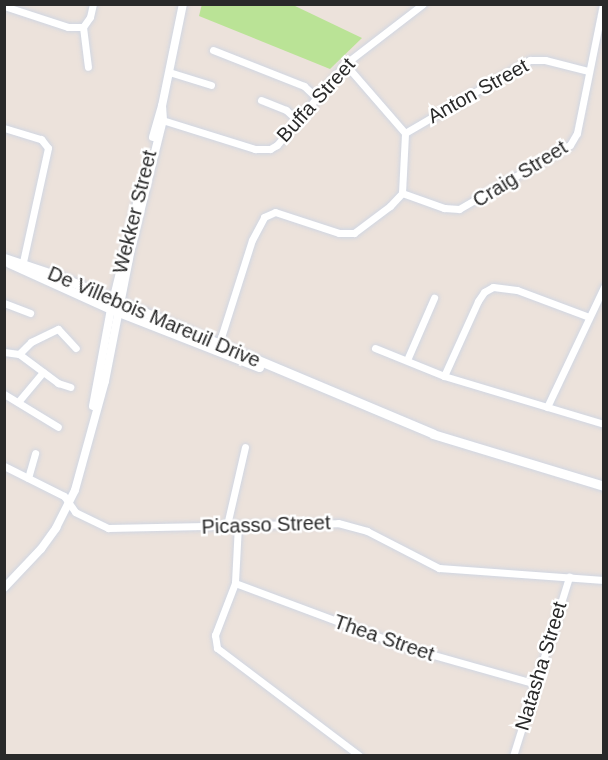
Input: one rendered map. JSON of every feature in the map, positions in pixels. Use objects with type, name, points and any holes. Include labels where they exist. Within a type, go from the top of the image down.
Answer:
[{"type":"main road","name":"De Villebois Mareuil Drive","points":[[4,259],[433,434],[603,486]]},
{"type":"street","points":[[88,67],[83,27],[90,17],[93,4]]},
{"type":"street","name":"Wekker Street","points":[[4,588],[41,549],[69,505],[92,425],[95,386],[160,119],[183,4]]},
{"type":"street","name":"Buffa Street","points":[[160,119],[259,150],[277,145],[345,64],[423,4]]},
{"type":"street","name":"Craig Street","points":[[402,193],[444,208],[459,209],[570,145],[577,133],[603,4]]},
{"type":"street","points":[[4,6],[68,27],[83,27]]},
{"type":"street","points":[[213,50],[304,86],[316,97]]},
{"type":"street","name":"Anton Street","points":[[405,133],[530,60],[545,60],[588,71]]},
{"type":"street","points":[[218,347],[252,240],[264,216],[275,212],[339,233],[354,233],[390,206],[402,193],[405,133],[345,64]]},
{"type":"street","points":[[169,72],[211,85]]},
{"type":"street","points":[[261,100],[286,110],[297,120]]},
{"type":"street","points":[[4,128],[41,139],[48,148],[22,266]]},
{"type":"street","points":[[444,376],[478,301],[484,292],[494,287],[517,290],[589,317]]},
{"type":"street","points":[[547,406],[603,287]]},
{"type":"street","points":[[406,360],[434,298]]},
{"type":"street","points":[[4,303],[30,313]]},
{"type":"street","points":[[19,354],[31,342],[58,329],[76,348]]},
{"type":"street","points":[[375,348],[444,376],[603,424]]},
{"type":"street","points":[[4,352],[19,354],[58,383],[70,387]]},
{"type":"street","points":[[18,402],[43,372]]},
{"type":"street","points":[[4,394],[58,427]]},
{"type":"street","points":[[227,525],[245,447]]},
{"type":"street","points":[[28,478],[34,453]]},
{"type":"street","name":"Picasso Street","points":[[4,466],[64,496],[69,505],[90,521],[108,528],[346,524],[367,531],[439,568],[603,580]]},
{"type":"street","points":[[238,525],[235,583],[215,635],[217,648],[360,756]]},
{"type":"street","name":"Natasha Street","points":[[513,756],[569,577]]},
{"type":"street","name":"Thea Street","points":[[235,583],[409,648],[536,684]]},
{"type":"green space","points":[[202,4],[293,5],[362,38],[330,69],[199,16]]}]
